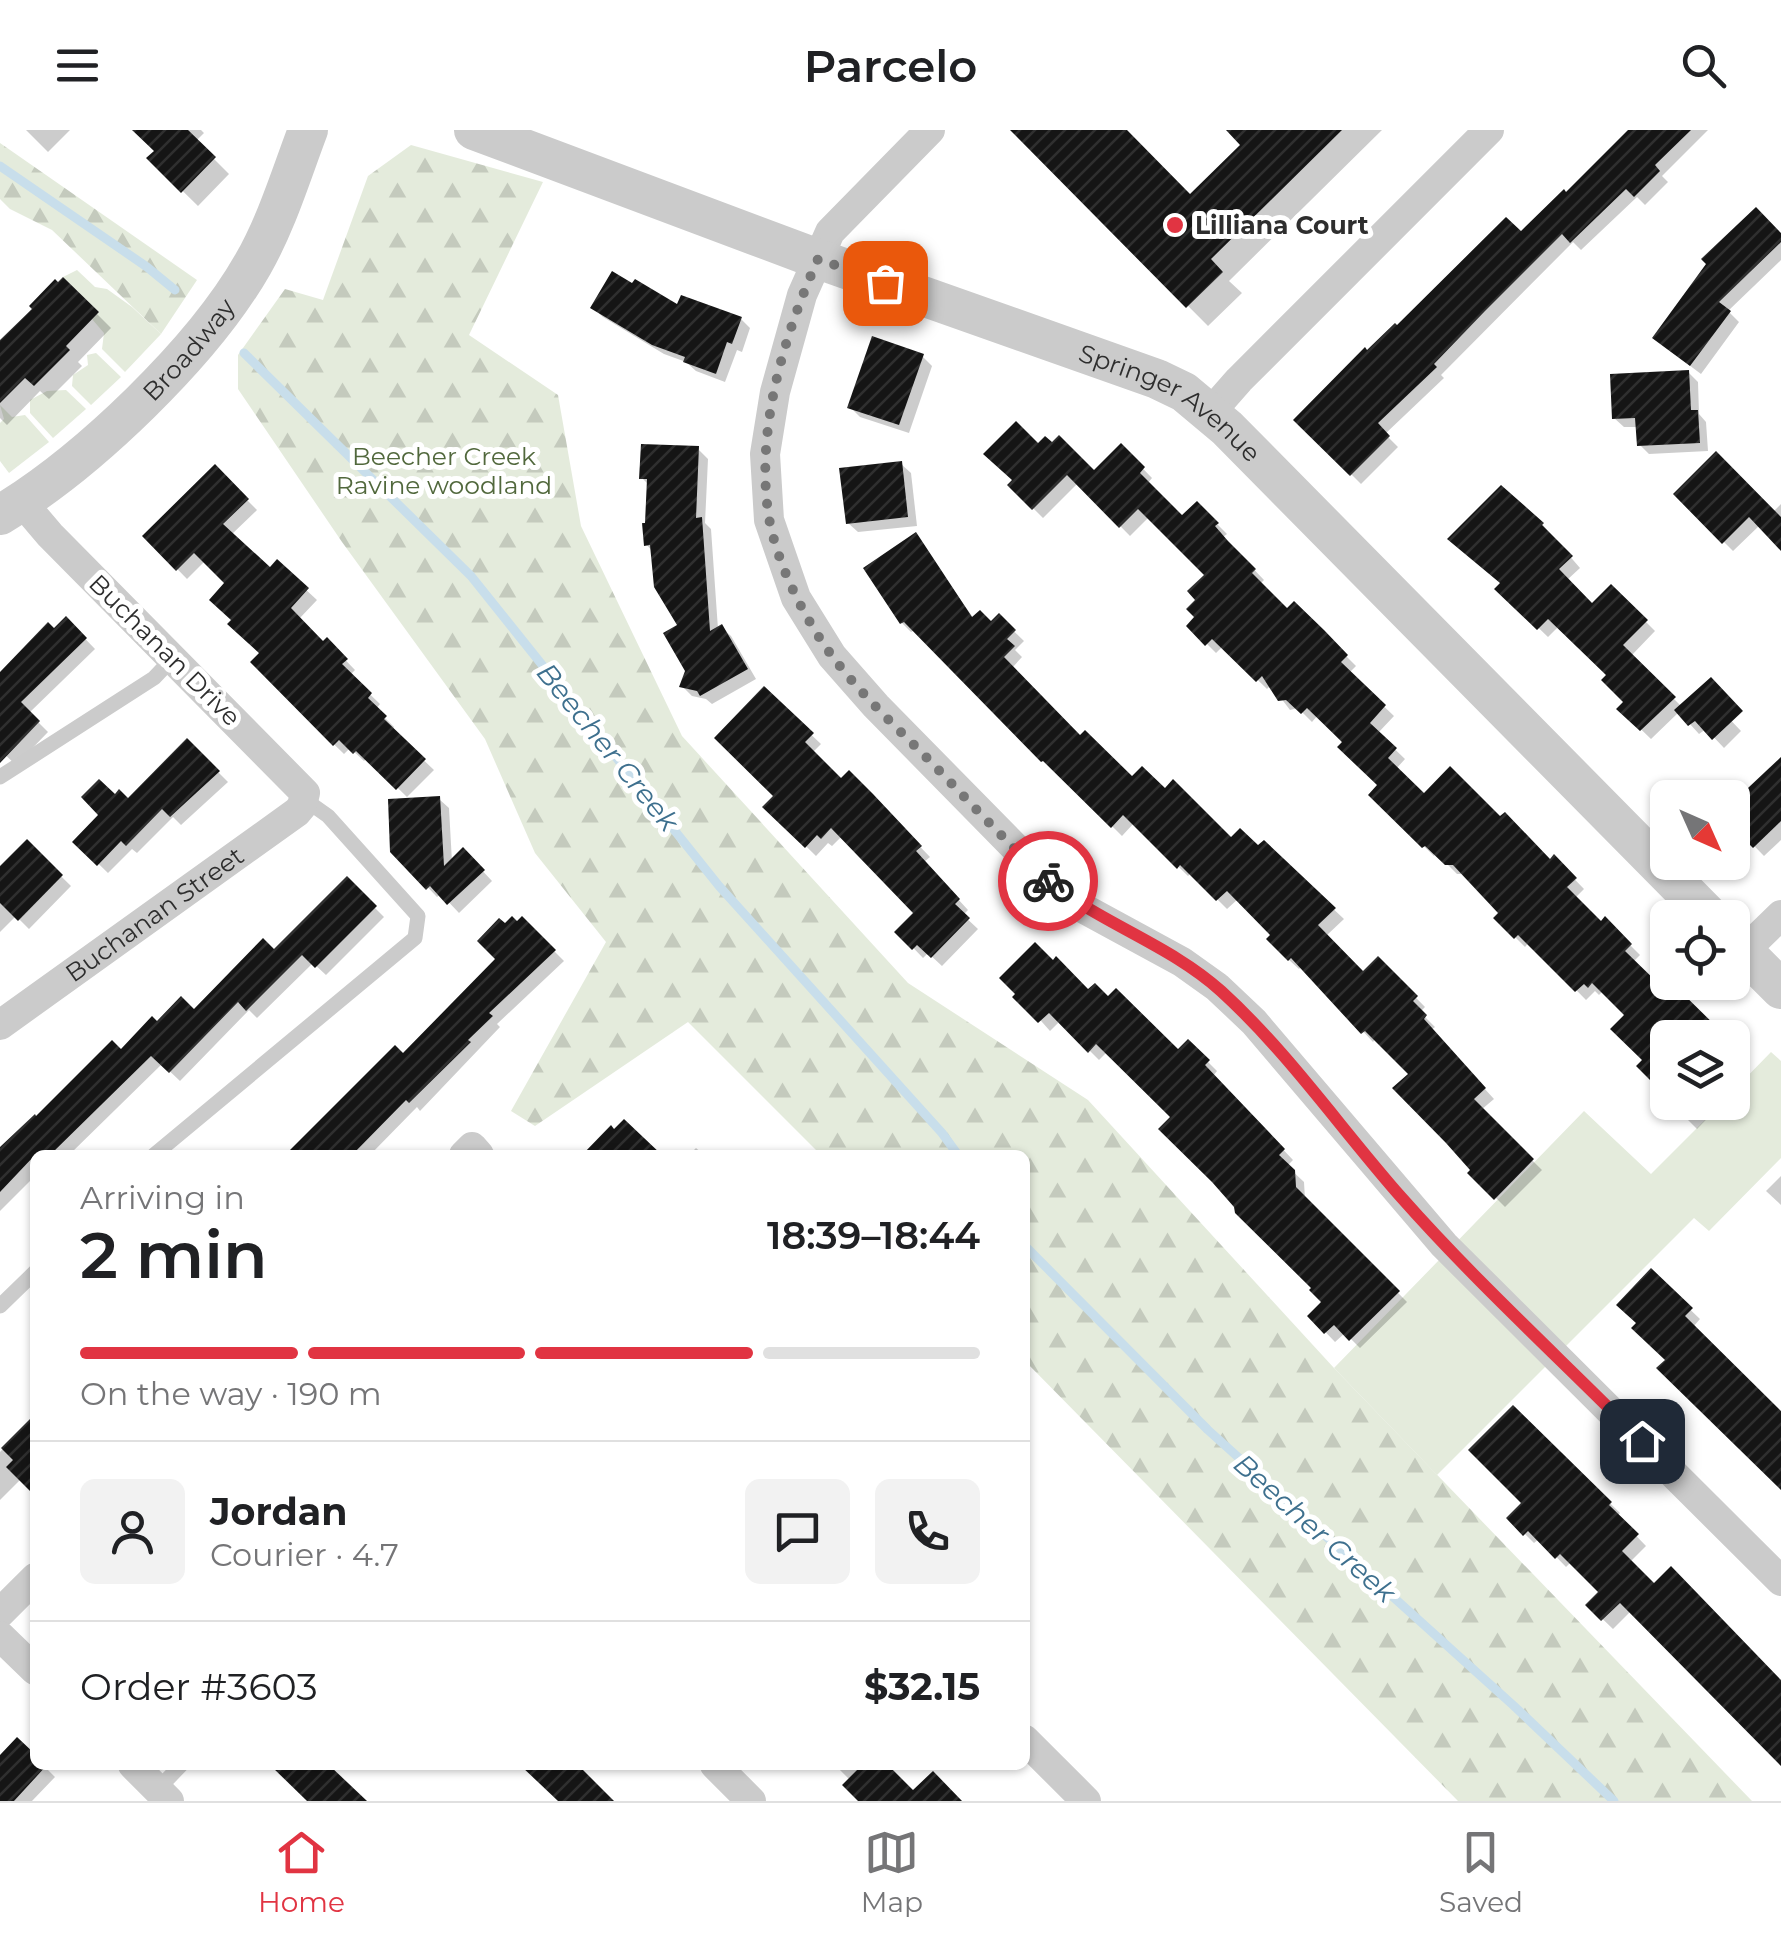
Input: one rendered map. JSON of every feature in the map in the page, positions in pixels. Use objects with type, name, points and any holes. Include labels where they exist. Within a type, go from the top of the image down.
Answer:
[{"type":"street","name":"Broadway","points":[[11,508],[137,404],[216,320],[264,244],[308,130]]},
{"type":"street","name":"Springer Avenue","points":[[474,130],[1184,392],[1210,413],[1693,900]]},
{"type":"street","points":[[930,130],[830,232],[802,295],[775,392],[765,454],[769,520],[796,598],[832,656],[876,706],[1046,879],[1079,906],[1182,962],[1217,987],[1254,1022],[1444,1245],[1781,1581]]},
{"type":"street","points":[[1210,413],[1489,130]]},
{"type":"street","name":"Buchanan Drive","points":[[11,508],[50,536],[173,658],[301,786],[304,799]]},
{"type":"street","name":"Buchanan Street","points":[[0,1025],[297,812],[304,799]]},
{"type":"street","points":[[1750,937],[1781,915]]},
{"type":"street","points":[[1750,957],[1781,988]]},
{"type":"street","points":[[0,1613],[30,1583]]},
{"type":"street","points":[[0,1636],[30,1665]]},
{"type":"street","points":[[1030,1745],[1086,1801]]},
{"type":"street","points":[[138,1770],[163,1795]]},
{"type":"street","points":[[720,1770],[751,1801]]},
{"type":"lane","points":[[0,777],[154,678],[173,658]]},
{"type":"lane","points":[[160,1150],[415,938],[418,916],[328,816],[304,799]]},
{"type":"lane","points":[[0,1306],[30,1277]]},
{"type":"lane","points":[[163,1795],[179,1770]]},
{"type":"green space","points":[[0,143],[197,280],[161,334],[52,230],[10,209],[0,199]]},
{"type":"green space","name":"Beecher Creek Ravine woodland","points":[[411,145],[543,182],[469,335],[558,395],[581,526],[682,736],[908,983],[1088,1100],[1334,1368],[1752,1801],[1458,1801],[1030,1366],[1030,1150],[816,1150],[688,1022],[535,1126],[511,1111],[606,942],[535,853],[485,739],[342,542],[238,389],[238,355],[285,289],[323,300],[368,176]]},
{"type":"green space","points":[[77,270],[95,287],[107,289],[132,307],[161,334],[125,372],[102,349],[104,333],[92,319],[99,312],[63,277]]},
{"type":"green space","points":[[96,353],[121,377],[91,405],[72,386],[73,375],[88,365],[87,355]]},
{"type":"green space","points":[[66,390],[86,409],[53,438],[30,413],[30,400],[47,391]]},
{"type":"green space","points":[[0,405],[12,417],[25,415],[49,442],[9,473],[0,461],[0,423],[4,419]]},
{"type":"green space","points":[[1771,1052],[1781,1061],[1781,1158],[1709,1231],[1694,1218],[1437,1475],[1334,1368],[1584,1111],[1651,1174],[1705,1120],[1750,1120],[1750,1074]]},
{"type":"building","points":[[132,130],[188,130],[216,157],[181,193],[146,158],[154,151]]},
{"type":"building","name":"Lilliana Court","points":[[1010,130],[1127,130],[1190,194],[1240,145],[1226,130],[1342,130],[1211,259],[1223,272],[1186,308]]},
{"type":"building","points":[[1628,130],[1691,130],[1655,165],[1660,171],[1634,197],[1626,189],[1570,243],[1562,234],[1485,311],[1434,364],[1437,367],[1378,423],[1390,436],[1350,476],[1293,420],[1365,347],[1367,350],[1397,325],[1506,217],[1521,231]]},
{"type":"building","points":[[1756,207],[1781,233],[1781,242],[1719,302],[1731,311],[1690,366],[1652,338],[1706,264],[1701,259]]},
{"type":"building","points":[[612,271],[632,283],[635,279],[677,304],[681,295],[742,317],[732,344],[727,342],[716,374],[683,362],[685,357],[652,345],[590,308]]},
{"type":"building","points":[[63,277],[99,312],[66,346],[70,350],[34,386],[25,378],[0,403],[0,340],[32,309],[29,306],[55,279],[58,282]]},
{"type":"building","points":[[872,336],[924,354],[899,425],[847,408]]},
{"type":"building","points":[[1689,370],[1691,410],[1698,410],[1700,443],[1637,446],[1635,418],[1612,419],[1610,374]]},
{"type":"building","points":[[1016,421],[1038,443],[1045,436],[1052,442],[1059,435],[1094,470],[1121,443],[1145,467],[1140,473],[1182,515],[1197,501],[1256,569],[1252,573],[1287,608],[1294,601],[1324,630],[1348,655],[1341,662],[1386,705],[1370,723],[1397,748],[1388,758],[1424,793],[1450,766],[1500,816],[1505,812],[1550,859],[1554,854],[1577,878],[1567,887],[1601,921],[1605,916],[1632,944],[1625,951],[1650,975],[1650,1000],[1689,1000],[1710,1020],[1650,1020],[1650,1080],[1636,1066],[1642,1060],[1610,1029],[1624,1015],[1592,983],[1575,992],[1518,935],[1514,939],[1493,918],[1498,913],[1453,865],[1445,865],[1425,846],[1422,848],[1368,795],[1377,785],[1337,747],[1342,742],[1307,708],[1301,714],[1286,700],[1278,701],[1262,676],[1256,682],[1212,639],[1205,646],[1186,626],[1194,617],[1186,609],[1195,600],[1187,591],[1204,575],[1138,509],[1119,528],[1067,475],[1032,510],[1007,485],[1012,480],[983,454]]},
{"type":"building","points":[[641,444],[699,446],[696,518],[702,517],[710,631],[722,624],[748,669],[700,696],[697,691],[679,687],[685,671],[663,633],[677,625],[654,587],[650,545],[644,546],[642,523],[647,479],[639,479]]},
{"type":"building","points":[[1716,451],[1781,517],[1781,551],[1749,517],[1722,544],[1673,494]]},
{"type":"building","points":[[902,461],[908,517],[846,524],[839,468]]},
{"type":"building","points":[[215,464],[249,499],[223,524],[270,567],[277,559],[309,588],[291,608],[323,641],[327,637],[348,659],[342,664],[372,693],[368,698],[387,716],[384,719],[426,759],[396,790],[356,751],[353,754],[339,740],[333,746],[250,662],[259,653],[227,624],[231,620],[209,600],[224,583],[194,553],[176,571],[142,536]]},
{"type":"building","points":[[1501,485],[1544,523],[1573,556],[1559,569],[1592,603],[1611,584],[1648,620],[1623,645],[1676,697],[1640,731],[1616,709],[1623,702],[1601,680],[1606,675],[1548,619],[1537,630],[1494,589],[1500,583],[1447,539]]},
{"type":"building","points":[[916,532],[972,617],[980,610],[991,621],[999,613],[1016,630],[1007,639],[1015,646],[1004,657],[1080,735],[1085,730],[1132,776],[1142,766],[1165,788],[1173,779],[1231,837],[1240,828],[1258,845],[1264,840],[1336,908],[1318,925],[1363,971],[1378,956],[1418,996],[1413,1001],[1427,1015],[1424,1019],[1486,1088],[1474,1099],[1534,1159],[1494,1200],[1392,1088],[1408,1074],[1365,1031],[1361,1034],[1291,958],[1288,961],[1266,939],[1270,935],[1227,891],[1216,901],[1123,815],[1111,828],[904,622],[900,624],[863,568]]},
{"type":"building","points":[[66,616],[87,638],[21,702],[40,721],[0,763],[0,672],[48,622],[54,628]]},
{"type":"building","points":[[1711,677],[1743,711],[1712,740],[1695,721],[1688,726],[1674,710]]},
{"type":"building","points":[[764,686],[814,733],[805,742],[841,778],[849,770],[922,846],[916,851],[960,899],[955,904],[970,918],[931,958],[917,945],[912,950],[894,932],[913,913],[831,828],[805,848],[762,807],[773,796],[714,738]]},
{"type":"building","points":[[187,738],[220,771],[170,817],[162,809],[126,846],[121,841],[97,866],[72,842],[98,815],[81,797],[99,779],[115,794],[119,789],[128,798]]},
{"type":"building","points":[[1781,757],[1781,821],[1753,848],[1750,845],[1750,786]]},
{"type":"building","points":[[440,796],[444,866],[463,847],[485,870],[447,905],[430,886],[426,890],[390,852],[388,799]]},
{"type":"building","points":[[27,839],[63,875],[18,921],[0,903],[0,866]]},
{"type":"building","points":[[347,876],[377,906],[315,968],[302,955],[246,1011],[238,1002],[169,1073],[151,1056],[55,1150],[30,1150],[30,1160],[0,1192],[0,1147],[112,1040],[121,1049],[152,1016],[157,1021],[181,996],[194,1009],[263,938],[274,949]]},
{"type":"building","points":[[512,916],[517,921],[522,916],[556,950],[489,1013],[493,1016],[468,1040],[471,1042],[357,1150],[290,1150],[395,1045],[403,1053],[495,959],[477,941],[499,918],[505,923]]},
{"type":"building","points":[[1035,942],[1053,960],[1056,956],[1088,989],[1095,983],[1108,996],[1116,988],[1178,1049],[1188,1039],[1210,1060],[1205,1065],[1285,1149],[1279,1155],[1295,1170],[1296,1187],[1400,1291],[1349,1341],[1334,1325],[1324,1334],[1307,1316],[1321,1302],[1158,1129],[1170,1117],[1096,1044],[1088,1053],[1049,1013],[1038,1023],[1012,997],[1015,994],[999,978]]},
{"type":"building","points":[[624,1119],[657,1150],[587,1150],[611,1125],[614,1129]]},
{"type":"building","points":[[1651,1268],[1693,1308],[1685,1316],[1781,1411],[1781,1490],[1656,1368],[1665,1360],[1631,1328],[1636,1323],[1616,1305]]},
{"type":"building","points":[[1513,1405],[1612,1502],[1609,1505],[1639,1534],[1622,1551],[1654,1583],[1671,1566],[1781,1680],[1781,1766],[1620,1603],[1601,1621],[1585,1605],[1598,1592],[1560,1554],[1555,1559],[1528,1531],[1523,1536],[1506,1518],[1521,1503],[1468,1450]]},
{"type":"building","points":[[30,1419],[30,1491],[6,1467],[13,1460],[1,1448]]},
{"type":"building","points":[[17,1737],[30,1749],[30,1770],[42,1770],[14,1801],[0,1801],[0,1755]]},
{"type":"building","points":[[275,1770],[334,1770],[367,1801],[307,1801]]},
{"type":"building","points":[[525,1770],[583,1770],[614,1801],[558,1801]]},
{"type":"building","points":[[857,1770],[893,1770],[913,1790],[933,1771],[962,1801],[858,1801],[842,1785]]},
{"type":"waterway","name":"Beecher Creek","points":[[0,166],[175,290]]},
{"type":"waterway","name":"Beecher Creek","points":[[244,353],[471,576],[719,886],[954,1150]]},
{"type":"waterway","name":"Beecher Creek","points":[[1030,1251],[1208,1430],[1614,1801]]},
{"type":"way so far","points":[[885,283],[818,259],[802,295],[775,392],[765,454],[769,520],[796,598],[832,656],[1048,881]]},
{"type":"place","name":"Lilliana Court","points":[[1175,225]]},
{"type":"route","points":[[1048,881],[1079,906],[1182,962],[1217,987],[1291,1062],[1444,1245],[1642,1441]]}]
